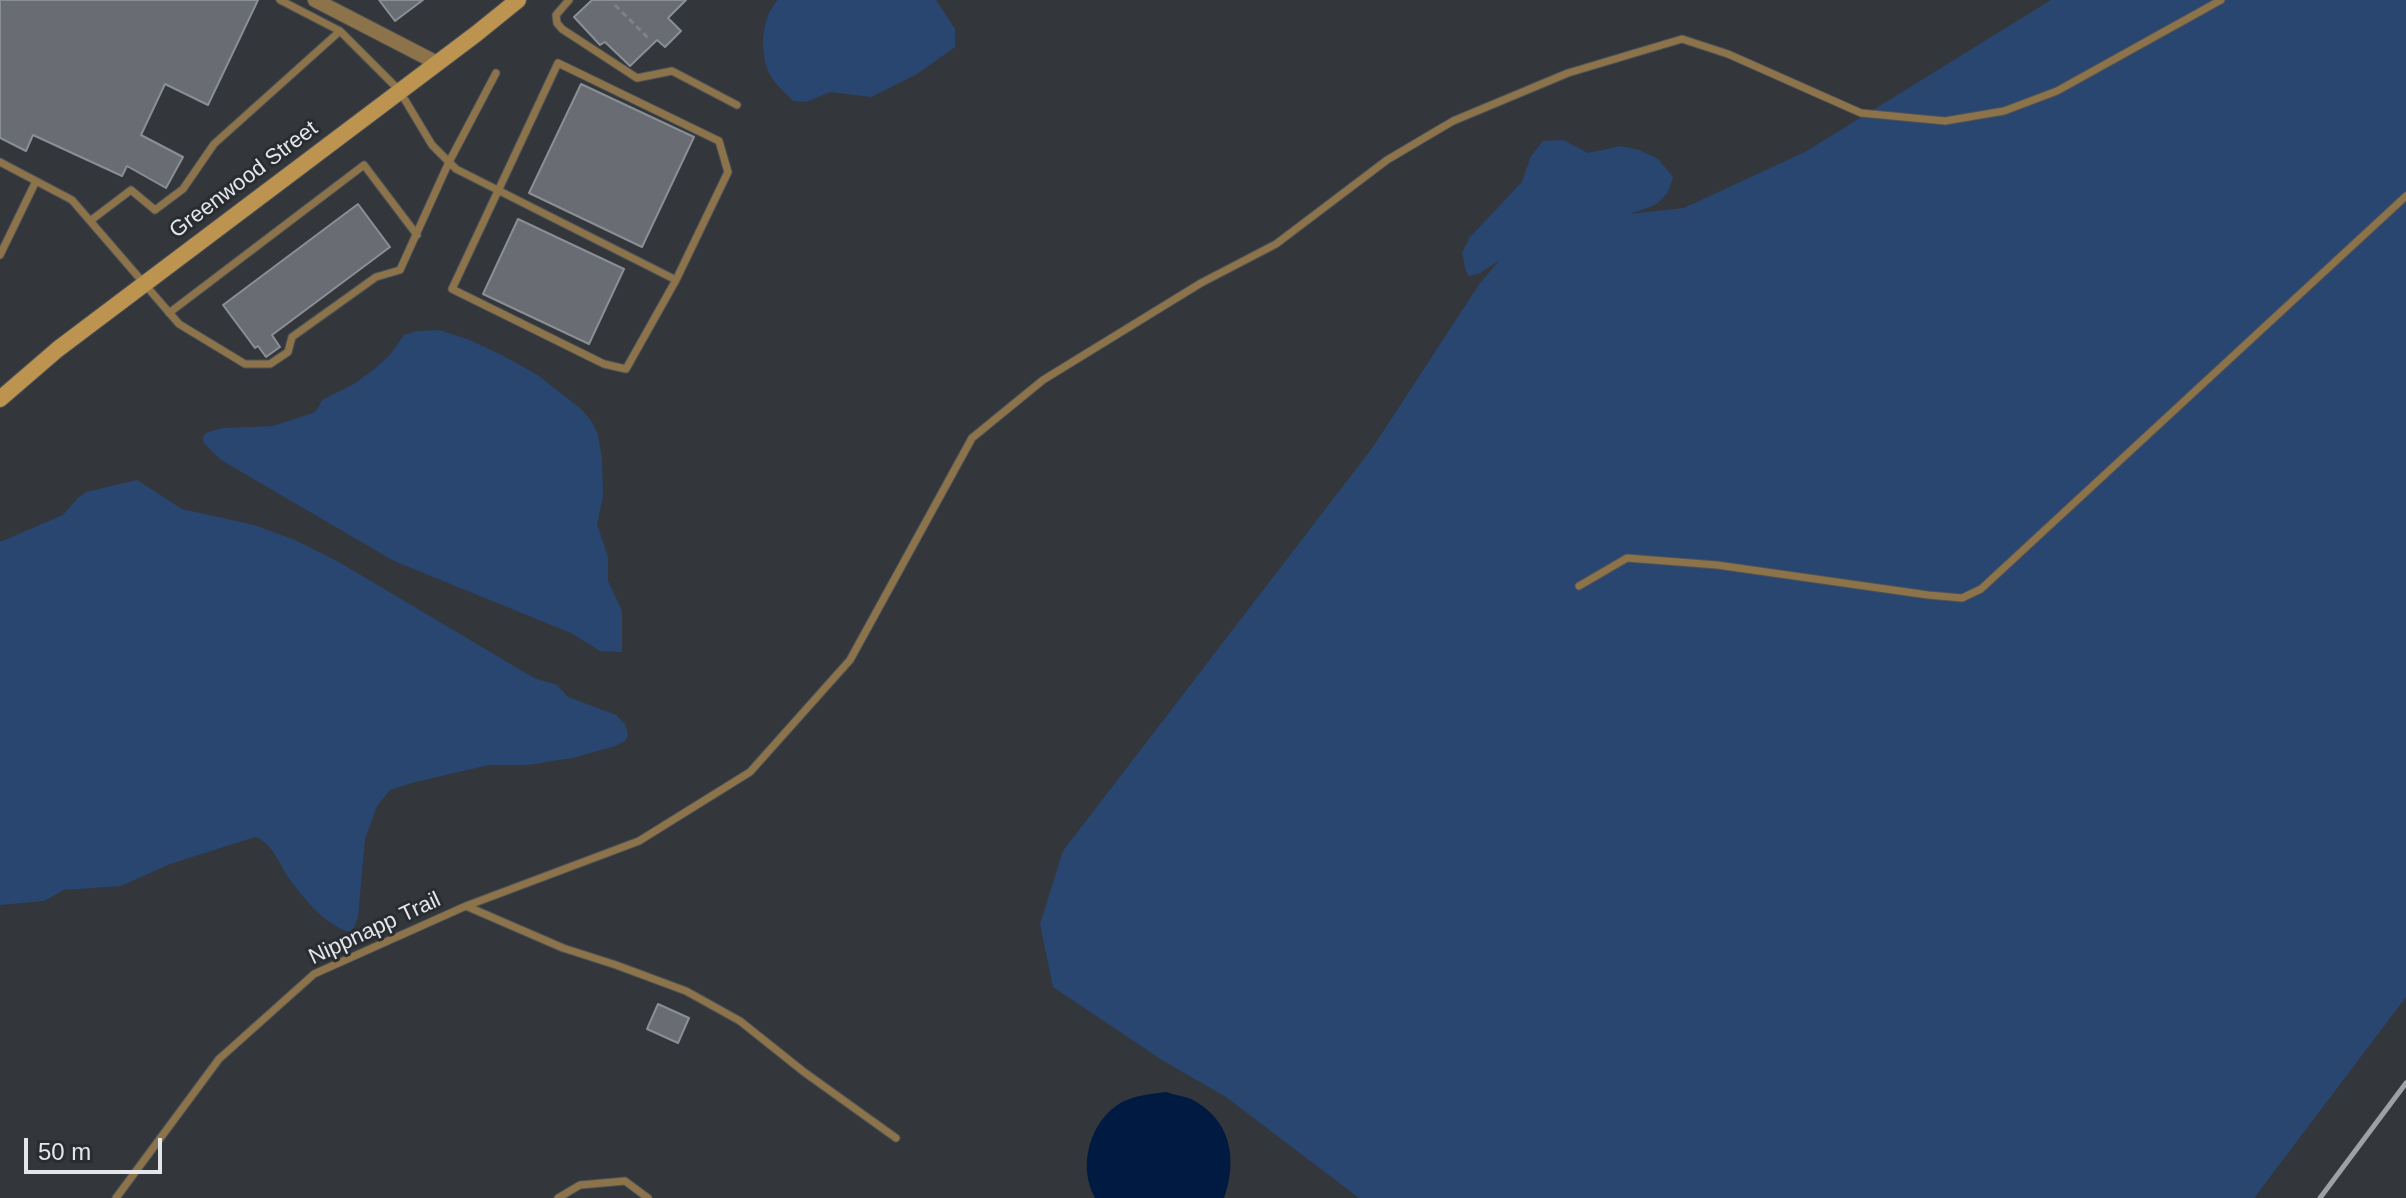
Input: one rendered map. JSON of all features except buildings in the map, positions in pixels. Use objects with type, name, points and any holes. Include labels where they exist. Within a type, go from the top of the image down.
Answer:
[{"type":"main road","name":"Greenwood Street","points":[[0,399],[144,284],[518,0]]},
{"type":"street","points":[[315,0],[437,63]]},
{"type":"lane","points":[[280,0],[340,31],[399,90],[432,145],[456,169],[676,280]]},
{"type":"lane","points":[[569,0],[556,15],[562,29],[637,78],[672,71],[737,105]]},
{"type":"lane","points":[[466,906],[639,841],[750,772],[850,660],[972,438],[1043,380],[1201,283],[1276,244],[1387,160],[1453,121],[1568,73],[1682,39],[1728,54],[1861,113],[1945,121],[2004,111],[2057,91],[2221,0]]},
{"type":"lane","points":[[90,221],[131,190],[155,210],[183,189],[214,144],[340,31]]},
{"type":"lane","points":[[558,63],[719,141],[728,172],[676,280],[626,369],[604,364],[452,289],[558,63]]},
{"type":"lane","points":[[0,162],[72,200],[179,324],[245,364],[270,364],[288,352],[292,337],[376,277],[400,270],[449,162],[496,73]]},
{"type":"lane","points":[[169,313],[364,165],[417,235]]},
{"type":"lane","points":[[0,255],[36,181]]},
{"type":"lane","points":[[1579,586],[1627,558],[1717,565],[1962,598],[1981,589],[2406,196]]},
{"type":"lane","name":"Nippnapp Trail","points":[[116,1198],[219,1059],[314,974],[466,906],[563,948],[686,991],[740,1021],[896,1138]]},
{"type":"lane","points":[[558,1198],[580,1185],[625,1181],[648,1198]]},
{"type":"path","points":[[615,5],[648,38]]},
{"type":"shaded area","points":[[778,0],[936,0],[955,29],[955,47],[917,74],[871,97],[830,92],[806,102],[793,101],[772,78],[763,49],[768,17]]},
{"type":"shaded area","points":[[2051,0],[2406,0],[2406,997],[2254,1198],[1359,1198],[1226,1097],[1162,1060],[1053,987],[1040,924],[1063,851],[1373,447],[1480,283],[1500,260],[1469,276],[1462,253],[1470,237],[1522,182],[1531,156],[1543,141],[1563,140],[1588,153],[1621,146],[1658,159],[1673,177],[1667,193],[1652,206],[1629,214],[1684,208],[1805,152]]},
{"type":"shaded area","points":[[439,330],[502,355],[539,376],[581,409],[592,422],[598,435],[602,459],[603,496],[597,524],[608,557],[608,581],[622,611],[622,652],[600,651],[571,633],[394,561],[221,460],[204,443],[206,433],[222,428],[273,426],[313,413],[322,400],[354,384],[377,367],[404,335]]},
{"type":"shaded area","points":[[137,480],[182,509],[254,525],[295,540],[337,561],[534,678],[557,685],[568,697],[616,715],[625,724],[628,735],[625,741],[573,758],[527,765],[489,765],[390,790],[377,806],[365,839],[358,917],[349,932],[332,924],[317,911],[291,881],[267,844],[255,837],[170,864],[121,886],[64,890],[44,901],[0,905],[0,542],[63,515],[86,492]]},
{"type":"shaded area","points":[[1166,1092],[1191,1099],[1204,1107],[1223,1129],[1230,1155],[1224,1198],[1095,1198],[1087,1172],[1087,1158],[1102,1120],[1122,1102]]},
{"type":"railway","points":[[2320,1198],[2406,1083]]}]
